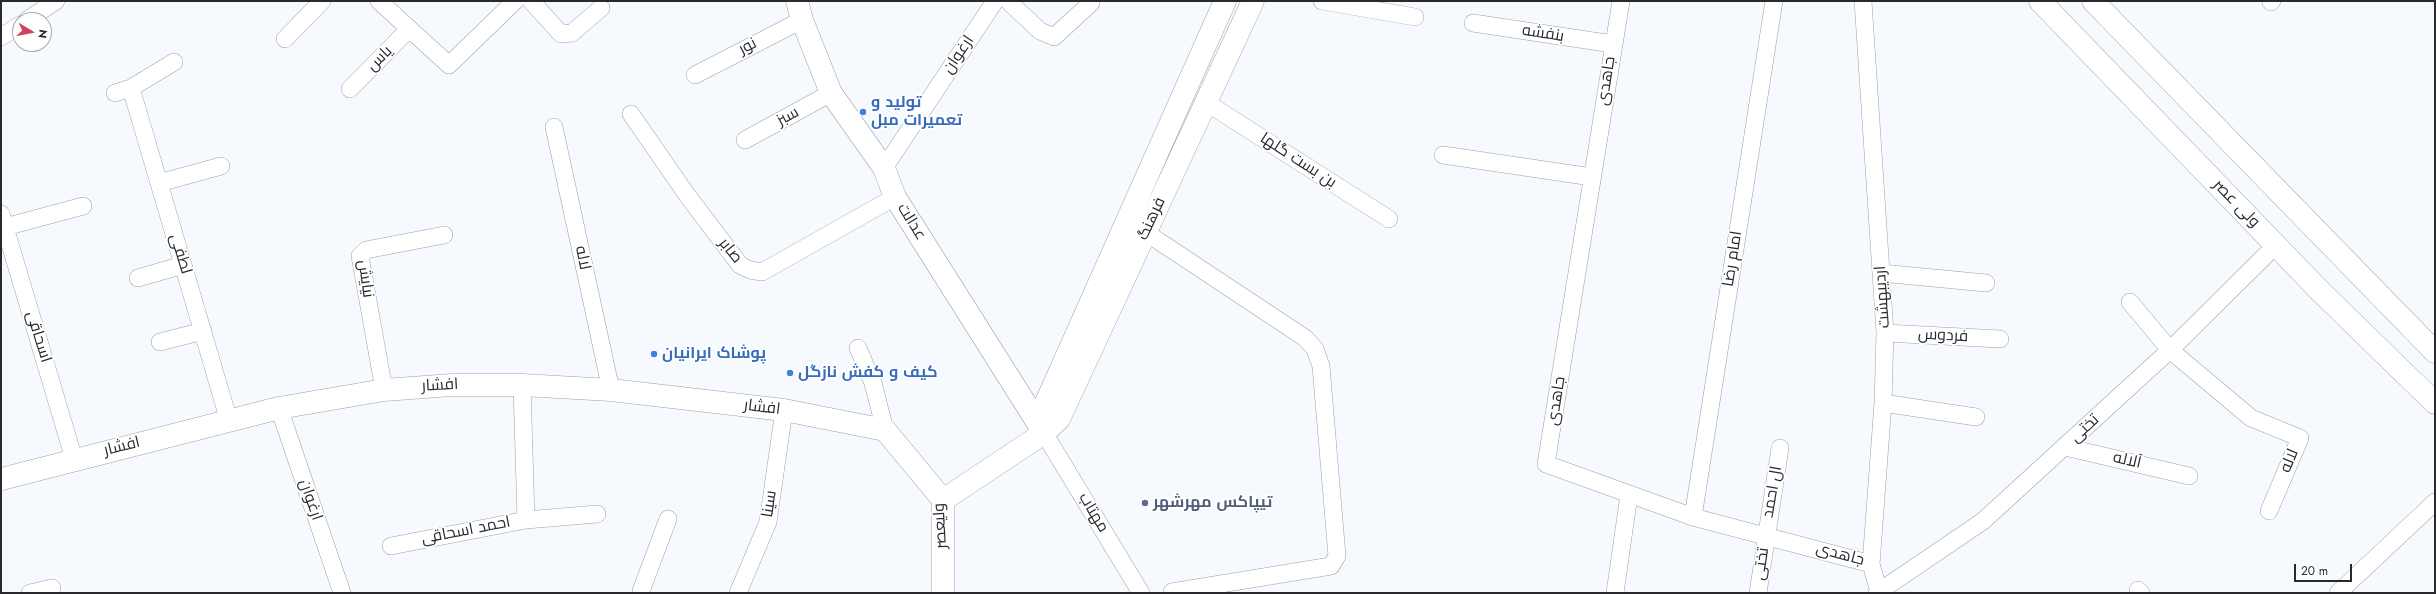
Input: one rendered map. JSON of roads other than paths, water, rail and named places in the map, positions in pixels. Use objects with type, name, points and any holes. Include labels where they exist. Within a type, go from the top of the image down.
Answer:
[{"type":"street","points":[[285,39],[322,1]]},
{"type":"street","points":[[379,1],[449,65],[515,1]]},
{"type":"street","points":[[531,1],[561,34],[572,33],[601,8]]},
{"type":"street","name":"ارغوان","points":[[884,168],[995,1]]},
{"type":"street","points":[[1008,1],[1040,31],[1054,36],[1091,3]]},
{"type":"street","name":"فرهنگ","points":[[1044,433],[1044,407],[1225,1]]},
{"type":"street","name":"فرهنگ","points":[[943,500],[1044,433],[1059,419],[1145,232],[1207,103],[1253,1]]},
{"type":"street","points":[[1322,1],[1415,17]]},
{"type":"street","name":"جاهدی","points":[[1621,1],[1546,464],[1693,517],[1872,564]]},
{"type":"street","name":"امام رضا","points":[[1693,517],[1774,1]]},
{"type":"street","name":"اردیبهشت","points":[[1862,1],[1885,333],[1883,403],[1872,564],[1878,592]]},
{"type":"street","name":"ولی عصر","points":[[2040,1],[2276,245],[2435,403]]},
{"type":"street","points":[[2093,1],[2435,352]]},
{"type":"street","points":[[38,12],[50,3]]},
{"type":"street","name":"عدالت","points":[[799,11],[831,93],[884,168],[895,197],[1044,433]]},
{"type":"street","name":"نور","points":[[695,75],[799,11]]},
{"type":"street","name":"بنفشه","points":[[1473,23],[1613,44]]},
{"type":"street","name":"یاس","points":[[350,89],[409,29]]},
{"type":"street","points":[[1,37],[12,30]]},
{"type":"street","name":"لطفی","points":[[174,62],[123,91],[159,183],[229,421]]},
{"type":"street","name":"سبز","points":[[745,140],[831,93]]},
{"type":"street","name":"بن بست گلها","points":[[1207,103],[1389,219]]},
{"type":"street","name":"صابر","points":[[631,114],[687,195],[740,265],[750,270],[762,272],[895,197]]},
{"type":"street","name":"لاله","points":[[554,127],[610,390]]},
{"type":"street","points":[[1443,155],[1592,177]]},
{"type":"street","points":[[159,183],[221,166]]},
{"type":"street","points":[[3,220],[82,206]]},
{"type":"street","name":"اسحاقی","points":[[3,220],[74,459]]},
{"type":"street","points":[[1145,232],[1305,338],[1315,349],[1321,366],[1337,556],[1331,566],[1172,592]]},
{"type":"street","name":"نیایش","points":[[384,390],[360,256],[366,250],[444,235]]},
{"type":"street","name":"تختی","points":[[1878,592],[1983,522],[2170,350],[2276,245]]},
{"type":"street","points":[[138,278],[183,265]]},
{"type":"street","points":[[1881,273],[1986,283]]},
{"type":"street","points":[[2130,302],[2170,350]]},
{"type":"street","points":[[160,342],[203,331]]},
{"type":"street","name":"فردوس","points":[[1885,333],[2000,339]]},
{"type":"street","points":[[858,348],[873,383],[885,430]]},
{"type":"street","name":"لاله","points":[[2170,350],[2251,418],[2300,438],[2269,511]]},
{"type":"street","name":"افشار","points":[[1,479],[74,459],[279,408],[384,390],[452,385],[522,385],[610,390],[784,410],[885,430]]},
{"type":"street","name":"احمد اسحاقی","points":[[391,546],[526,520],[522,385]]},
{"type":"street","points":[[1883,403],[1976,418]]},
{"type":"street","name":"ارغوان","points":[[279,408],[342,593]]},
{"type":"street","name":"سینا","points":[[738,593],[768,522],[784,410]]},
{"type":"street","name":"ولیعصر","points":[[885,430],[943,500],[943,593]]},
{"type":"street","name":"مهتاب","points":[[1044,433],[1141,593]]},
{"type":"street","name":"آلاله","points":[[2065,447],[2189,476]]},
{"type":"street","name":"ال احمد","points":[[1766,535],[1780,448]]},
{"type":"street","points":[[1616,593],[1629,495]]},
{"type":"street","points":[[2338,593],[2435,502]]},
{"type":"street","points":[[526,520],[597,514]]},
{"type":"street","points":[[646,592],[668,519]]},
{"type":"street","name":"تختی","points":[[1758,593],[1766,535]]},
{"type":"street","points":[[30,593],[52,588]]},
{"type":"place","name":"تولید و تعمیرات مبل","points":[[863,112]]},
{"type":"place","name":"پوشاک ایرانیان","points":[[654,354]]},
{"type":"place","name":"کیف و کفش نازگل","points":[[790,373]]},
{"type":"place","name":"تیپاکس مهرشهر","points":[[1145,503]]}]
